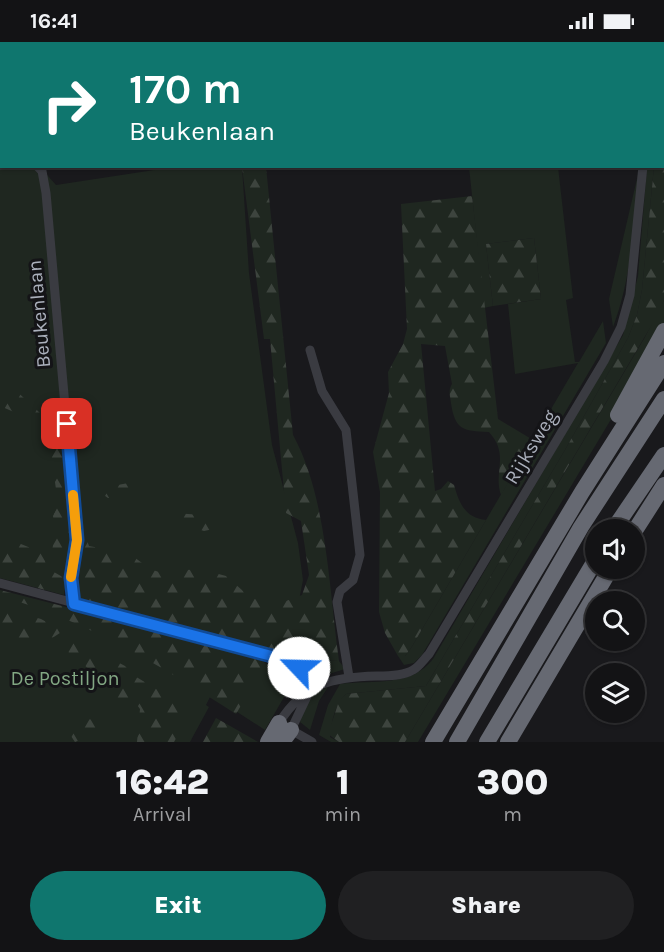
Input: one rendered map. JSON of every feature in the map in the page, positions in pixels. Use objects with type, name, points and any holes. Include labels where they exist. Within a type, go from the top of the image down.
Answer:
[{"type":"highway","points":[[582,492],[613,423],[664,331]]},
{"type":"highway","points":[[433,742],[582,492],[664,363]]},
{"type":"highway","points":[[457,742],[581,527],[664,399]]},
{"type":"highway","points":[[620,519],[664,455]]},
{"type":"highway","points":[[642,519],[663,487]]},
{"type":"highway","points":[[487,742],[585,577]]},
{"type":"highway","points":[[508,742],[604,579]]},
{"type":"highway","points":[[268,742],[284,732]]},
{"type":"street","name":"Beukenlaan","points":[[39,168],[42,171],[46,193],[77,540],[71,578],[74,604]]},
{"type":"street","name":"Rijksweg","points":[[312,688],[352,677],[415,670],[429,654],[604,361],[621,327],[635,268],[643,168]]},
{"type":"street","points":[[310,350],[322,391],[346,430],[360,555],[353,580],[340,591],[337,602],[352,677]]},
{"type":"street","points":[[0,583],[287,660],[299,668],[312,688],[295,700],[284,732],[312,742]]},
{"type":"green space","points":[[0,168],[41,168],[56,185],[167,168],[242,168],[249,273],[272,445],[298,543],[303,580],[296,616],[234,623],[0,566]]},
{"type":"green space","points":[[242,168],[266,168],[293,435],[313,486],[320,515],[339,661],[293,658],[264,647],[75,598],[81,523],[89,546],[130,554],[150,569],[159,572],[200,569],[226,576],[251,598],[266,602],[286,601],[302,595],[309,575],[301,521],[286,513],[270,339],[264,339]]},
{"type":"green space","points":[[469,168],[558,168],[573,298],[566,300],[575,362],[579,362],[603,321],[606,343],[422,655],[414,663],[404,665],[398,656],[405,656],[411,648],[578,363],[515,374],[508,304],[541,299],[534,238],[486,244],[493,306],[484,308]]},
{"type":"green space","points":[[647,168],[654,168],[642,290],[637,315],[628,338],[426,686],[346,694],[336,709],[330,737],[339,742],[331,742],[319,735],[328,705],[340,684],[403,678],[424,668],[433,659],[623,335],[638,276]]},
{"type":"green space","points":[[654,168],[664,168],[664,300],[657,316],[405,742],[339,742],[328,734],[339,701],[346,694],[426,686],[628,338],[637,315],[642,290]]},
{"type":"green space","points":[[639,170],[628,269],[613,327],[609,299]]},
{"type":"green space","points":[[472,196],[498,419],[533,440],[501,495],[500,456],[495,440],[489,432],[467,430],[458,424],[451,403],[452,384],[445,346],[421,344],[435,491],[441,489],[448,481],[454,485],[458,498],[468,513],[486,520],[411,648],[405,656],[398,656],[385,633],[379,612],[380,492],[373,452],[389,393],[388,372],[403,344],[407,329],[401,204]]},
{"type":"green space","points":[[534,238],[541,299],[493,306],[486,244]]},
{"type":"green space","points":[[664,300],[664,325],[616,411],[418,742],[405,742],[645,337]]},
{"type":"green space","points":[[0,385],[10,385],[40,413],[61,423],[70,518],[67,569],[55,565],[51,557],[55,533],[53,516],[58,504],[48,431],[39,429],[28,418],[0,406]]},
{"type":"green space","points":[[134,482],[140,485],[141,489],[134,495],[108,498],[98,491],[101,488]]},
{"type":"green space","points":[[174,513],[202,515],[225,521],[231,532],[229,541],[218,528],[204,531],[172,521],[169,515]]},
{"type":"green space","points":[[0,539],[8,545],[16,542],[43,553],[47,568],[66,579],[64,595],[0,578]]},
{"type":"green space","points":[[0,590],[237,651],[266,663],[236,714],[122,646],[62,618],[0,596]]},
{"type":"green space","name":"De Postiljon","points":[[0,595],[271,665],[295,678],[265,730],[211,695],[206,705],[209,707],[190,742],[0,742]]},
{"type":"green space","points":[[0,607],[41,619],[63,631],[46,642],[20,638],[0,639]]},
{"type":"green space","points":[[69,636],[125,666],[133,675],[188,708],[190,713],[174,742],[137,742],[140,709],[132,698],[107,703],[98,691],[100,678],[68,652]]},
{"type":"green space","points":[[293,658],[339,661],[345,669],[313,679]]},
{"type":"green space","points":[[328,687],[319,701],[310,730],[300,722],[303,710],[312,696]]},
{"type":"green space","points":[[216,718],[258,742],[203,742]]},
{"type":"green space","points":[[86,719],[102,720],[103,730],[75,742],[69,733]]},
{"type":"slow traffic","points":[[71,577],[77,540],[73,495]]},
{"type":"route","points":[[67,424],[77,540],[71,578],[74,604],[287,660],[299,668]]}]
